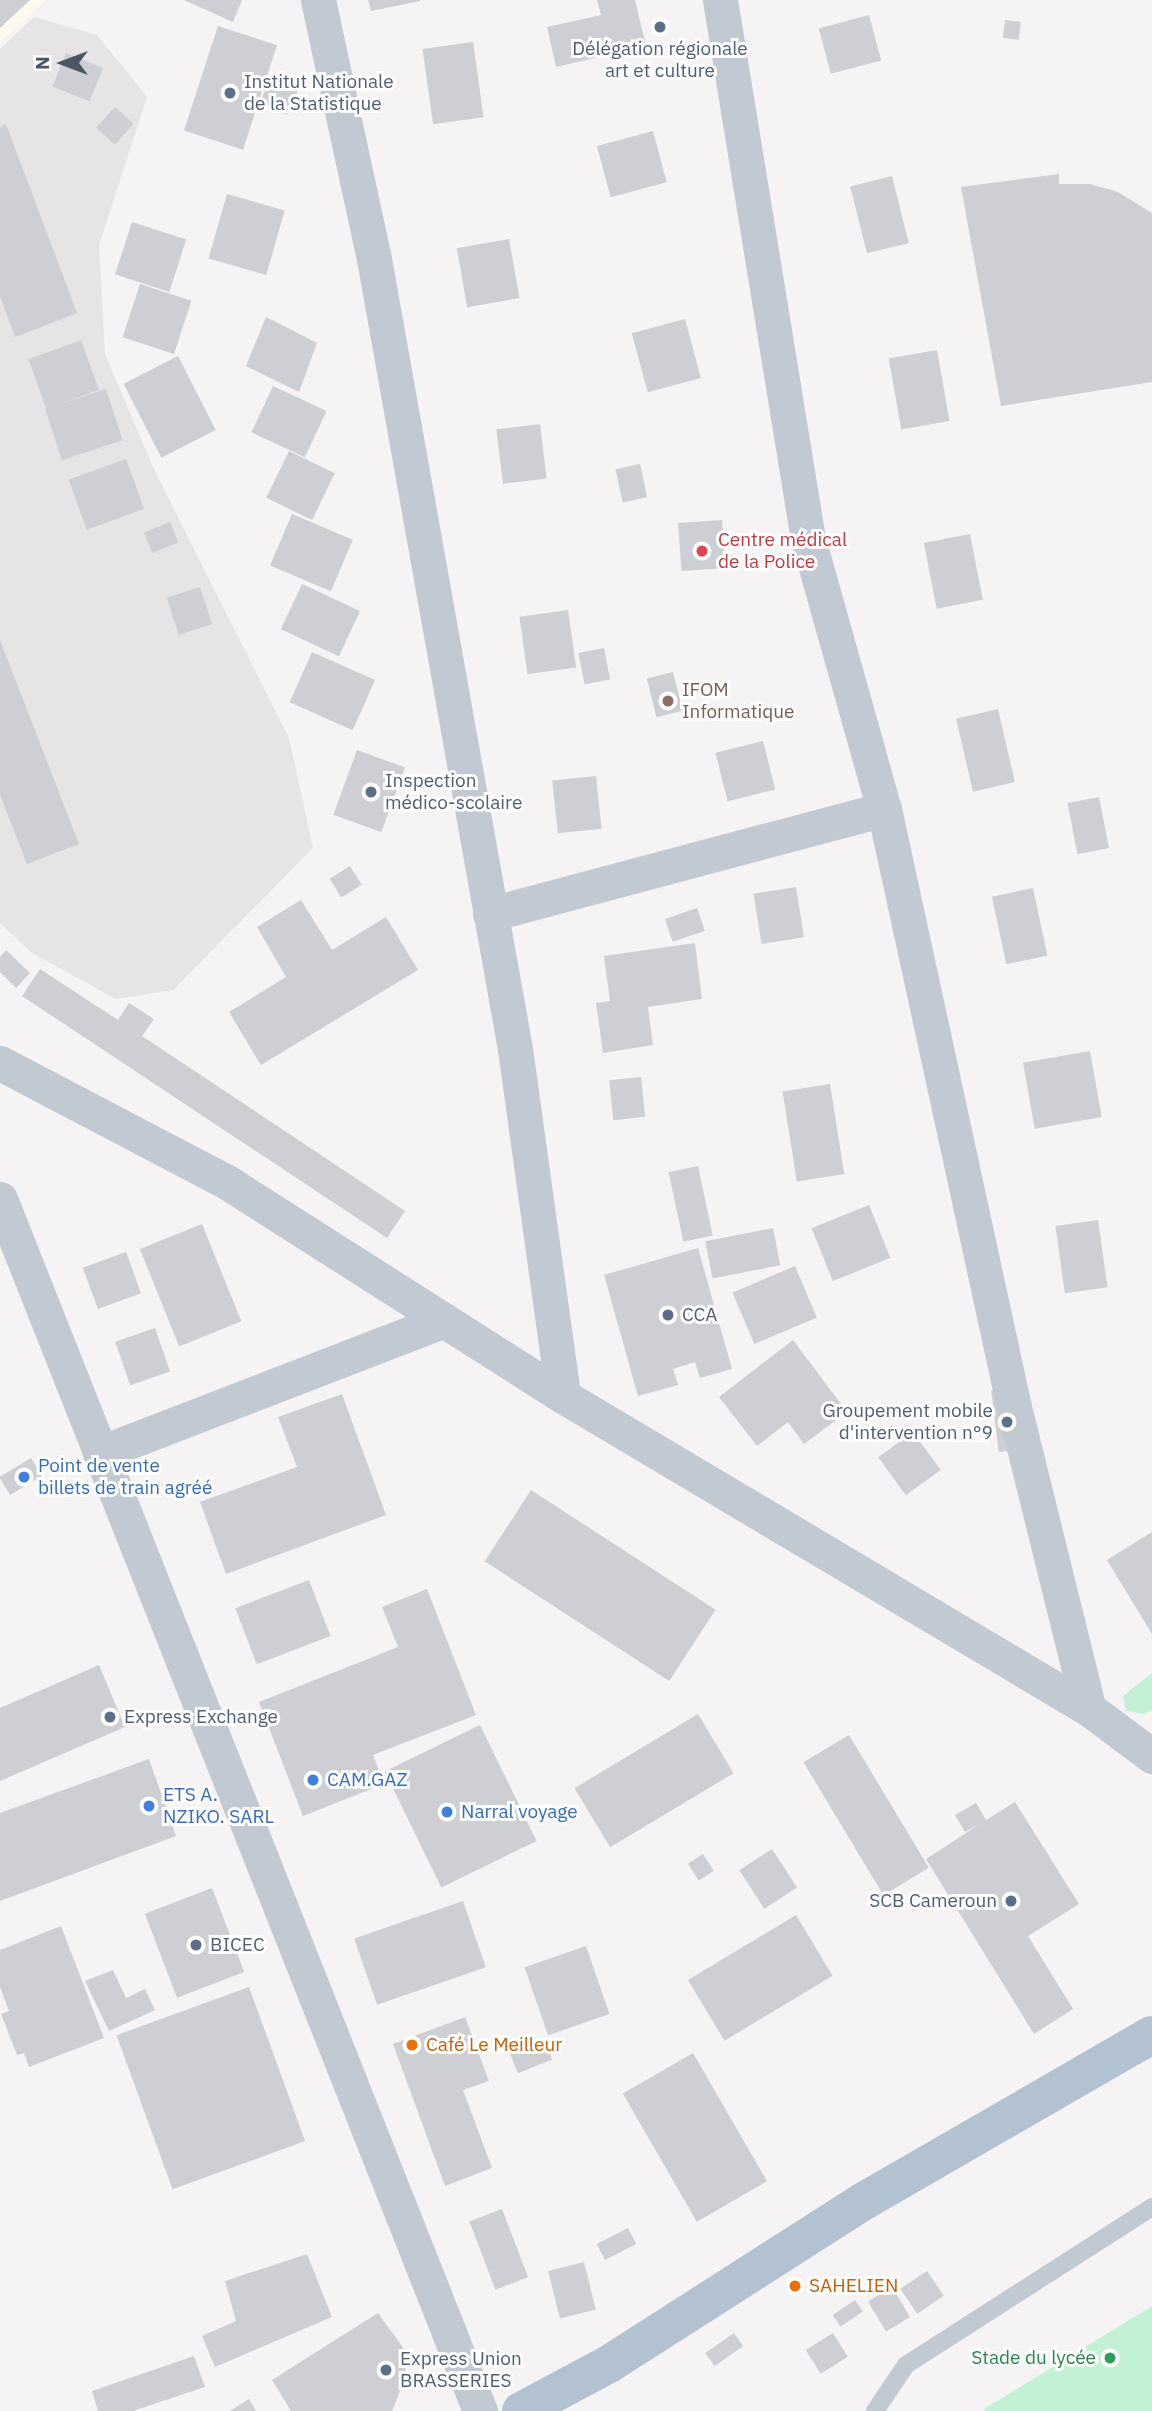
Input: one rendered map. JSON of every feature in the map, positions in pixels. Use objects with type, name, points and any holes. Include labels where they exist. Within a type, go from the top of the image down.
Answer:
[{"type":"main road","points":[[521,2411],[608,2364],[864,2200],[1152,2035]]},
{"type":"street","points":[[318,0],[374,259],[491,914],[514,1049],[563,1396]]},
{"type":"street","points":[[720,0],[808,539],[884,809],[1014,1407],[1089,1709]]},
{"type":"street","points":[[491,914],[884,809]]},
{"type":"street","points":[[0,1063],[230,1184],[563,1396],[1089,1709],[1152,1756]]},
{"type":"street","points":[[0,1199],[480,2411]]},
{"type":"street","points":[[100,1453],[444,1320]]},
{"type":"lane","points":[[875,2411],[906,2365],[1152,2207]]},
{"type":"shaded area","points":[[0,0],[46,0],[0,42]]},
{"type":"shaded area","points":[[34,17],[97,35],[147,97],[99,245],[105,354],[152,465],[289,738],[313,848],[173,990],[116,999],[32,953],[0,923],[0,49]]},
{"type":"green space","points":[[1152,1673],[1152,1710],[1144,1714],[1126,1711],[1123,1696]]},
{"type":"green space","name":"Stade du lycée","points":[[1152,2306],[1152,2411],[985,2411],[984,2409]]},
{"type":"building","points":[[0,0],[30,0],[0,28]]},
{"type":"building","points":[[184,0],[242,0],[233,22]]},
{"type":"building","points":[[368,0],[420,0],[420,1],[371,11]]},
{"type":"building","points":[[597,0],[635,0],[646,46],[556,67],[547,27],[601,15]]},
{"type":"building","points":[[869,15],[881,60],[831,74],[819,28]]},
{"type":"building","points":[[1005,20],[1021,22],[1019,40],[1003,38]]},
{"type":"building","points":[[218,26],[277,45],[243,150],[184,131]]},
{"type":"building","points":[[473,42],[484,117],[433,124],[422,49]]},
{"type":"building","points":[[66,53],[103,68],[90,101],[53,86]]},
{"type":"building","points":[[272,75],[299,87],[287,115],[260,102]]},
{"type":"building","points":[[115,107],[134,124],[115,145],[96,128]]},
{"type":"building","points":[[6,124],[77,313],[15,337],[0,296],[0,127]]},
{"type":"building","points":[[653,131],[667,182],[611,197],[597,146]]},
{"type":"building","points":[[1059,174],[1059,184],[1090,184],[1118,192],[1152,213],[1152,382],[1001,406],[961,187]]},
{"type":"building","points":[[892,176],[909,243],[867,253],[850,186]]},
{"type":"building","points":[[227,194],[285,211],[266,275],[209,258]]},
{"type":"building","points":[[132,222],[186,240],[169,292],[115,274]]},
{"type":"building","points":[[509,239],[519,298],[467,307],[457,248]]},
{"type":"building","points":[[140,284],[191,301],[174,354],[123,337]]},
{"type":"building","points":[[266,317],[317,343],[299,392],[246,366]]},
{"type":"building","points":[[685,319],[701,378],[648,392],[632,333]]},
{"type":"building","points":[[81,340],[99,390],[47,409],[28,359]]},
{"type":"building","points":[[937,350],[950,421],[901,429],[889,359]]},
{"type":"building","points":[[178,356],[216,430],[161,458],[124,384]]},
{"type":"building","points":[[273,386],[326,411],[305,457],[251,432]]},
{"type":"building","points":[[106,389],[123,440],[62,460],[45,409]]},
{"type":"building","points":[[540,424],[547,479],[503,484],[496,429]]},
{"type":"building","points":[[289,451],[335,473],[312,520],[266,498]]},
{"type":"building","points":[[126,459],[144,509],[87,530],[69,480]]},
{"type":"building","points":[[640,464],[647,497],[623,502],[616,469]]},
{"type":"building","points":[[292,514],[353,540],[331,591],[270,566]]},
{"type":"building","points":[[722,520],[725,568],[681,571],[678,523]]},
{"type":"building","points":[[170,522],[178,542],[152,553],[144,532]]},
{"type":"building","points":[[970,534],[983,600],[937,609],[924,543]]},
{"type":"building","points":[[302,584],[360,611],[339,656],[281,629]]},
{"type":"building","points":[[200,587],[212,624],[179,635],[167,598]]},
{"type":"building","points":[[568,610],[576,667],[528,674],[519,617]]},
{"type":"building","points":[[0,640],[79,844],[27,864],[0,795]]},
{"type":"building","points":[[604,648],[610,679],[585,684],[578,653]]},
{"type":"building","points":[[312,652],[375,680],[353,730],[290,702]]},
{"type":"building","points":[[673,672],[683,711],[656,717],[647,679]]},
{"type":"building","points":[[998,709],[1015,782],[973,792],[956,719]]},
{"type":"building","points":[[763,741],[775,790],[728,801],[715,753]]},
{"type":"building","points":[[357,750],[405,767],[381,832],[333,815]]},
{"type":"building","points":[[596,776],[602,829],[558,833],[552,781]]},
{"type":"building","points":[[1099,797],[1109,848],[1078,854],[1068,803]]},
{"type":"building","points":[[350,866],[362,885],[341,897],[330,879]]},
{"type":"building","points":[[796,887],[804,937],[762,944],[754,894]]},
{"type":"building","points":[[1033,888],[1047,955],[1006,964],[992,897]]},
{"type":"building","points":[[301,900],[332,950],[386,917],[418,970],[261,1065],[229,1012],[286,977],[257,927]]},
{"type":"building","points":[[697,908],[705,931],[673,942],[665,919]]},
{"type":"building","points":[[695,943],[702,999],[648,1007],[653,1045],[603,1053],[596,1003],[610,1001],[604,956]]},
{"type":"building","points":[[6,950],[30,973],[16,988],[0,972],[0,957]]},
{"type":"building","points":[[40,969],[118,1020],[129,1003],[154,1019],[142,1036],[405,1211],[387,1238],[22,996]]},
{"type":"building","points":[[1090,1051],[1102,1117],[1035,1129],[1023,1063]]},
{"type":"building","points":[[641,1077],[645,1117],[613,1120],[609,1080]]},
{"type":"building","points":[[830,1084],[844,1174],[797,1181],[783,1092]]},
{"type":"building","points":[[698,1166],[713,1235],[683,1242],[669,1172]]},
{"type":"building","points":[[869,1205],[890,1258],[833,1281],[812,1228]]},
{"type":"building","points":[[1098,1220],[1107,1287],[1065,1293],[1055,1226]]},
{"type":"building","points":[[202,1224],[241,1321],[179,1346],[140,1249]]},
{"type":"building","points":[[773,1228],[780,1265],[713,1278],[705,1241]]},
{"type":"building","points":[[698,1248],[732,1369],[700,1378],[695,1362],[673,1369],[678,1385],[638,1396],[604,1275]]},
{"type":"building","points":[[126,1252],[141,1293],[98,1309],[83,1268]]},
{"type":"building","points":[[795,1266],[817,1318],[754,1344],[732,1293]]},
{"type":"building","points":[[155,1328],[170,1371],[130,1385],[115,1342]]},
{"type":"building","points":[[793,1340],[847,1412],[804,1444],[788,1422],[757,1446],[719,1397]]},
{"type":"building","points":[[1020,1387],[1028,1449],[999,1452],[991,1391]]},
{"type":"building","points":[[342,1394],[386,1515],[226,1574],[200,1502],[297,1467],[278,1417]]},
{"type":"building","points":[[913,1432],[941,1470],[906,1495],[878,1457]]},
{"type":"building","points":[[31,1458],[42,1476],[10,1495],[0,1477]]},
{"type":"building","points":[[531,1490],[716,1610],[669,1681],[485,1561]]},
{"type":"building","points":[[1152,1532],[1152,1634],[1107,1560]]},
{"type":"building","points":[[309,1580],[331,1636],[257,1664],[235,1608]]},
{"type":"building","points":[[427,1589],[476,1715],[373,1755],[384,1784],[303,1816],[259,1702],[398,1647],[382,1607]]},
{"type":"building","points":[[99,1665],[125,1727],[0,1781],[0,1708]]},
{"type":"building","points":[[698,1714],[734,1773],[610,1847],[575,1788]]},
{"type":"building","points":[[480,1725],[537,1841],[441,1887],[385,1771]]},
{"type":"building","points":[[849,1735],[929,1868],[883,1895],[804,1762]]},
{"type":"building","points":[[149,1759],[176,1836],[0,1901],[0,1813]]},
{"type":"building","points":[[1015,1802],[1079,1904],[1028,1936],[1073,2009],[1034,2034],[926,1859],[980,1824],[965,1832],[955,1815],[976,1803],[986,1820]]},
{"type":"building","points":[[772,1849],[797,1888],[764,1909],[739,1870]]},
{"type":"building","points":[[703,1854],[714,1871],[699,1881],[688,1864]]},
{"type":"building","points":[[212,1888],[244,1972],[177,1998],[145,1914]]},
{"type":"building","points":[[463,1901],[486,1967],[377,2005],[354,1938]]},
{"type":"building","points":[[796,1915],[833,1976],[725,2041],[688,1980]]},
{"type":"building","points":[[61,1926],[104,2038],[29,2067],[24,2053],[17,2055],[1,2014],[9,2011],[0,1987],[0,1950]]},
{"type":"building","points":[[586,1946],[609,2014],[548,2035],[525,1967]]},
{"type":"building","points":[[113,1970],[126,1998],[145,1989],[155,2010],[109,2031],[85,1981]]},
{"type":"building","points":[[249,1987],[305,2141],[173,2189],[117,2035]]},
{"type":"building","points":[[465,2017],[489,2081],[463,2090],[492,2168],[445,2186],[393,2044]]},
{"type":"building","points":[[544,2039],[552,2059],[518,2073],[510,2053]]},
{"type":"building","points":[[693,2053],[767,2181],[697,2222],[623,2094]]},
{"type":"building","points":[[502,2209],[528,2277],[495,2290],[469,2222]]},
{"type":"building","points":[[628,2228],[636,2244],[605,2260],[597,2244]]},
{"type":"building","points":[[307,2254],[332,2317],[215,2367],[202,2336],[236,2321],[225,2281]]},
{"type":"building","points":[[584,2262],[596,2310],[560,2318],[548,2271]]},
{"type":"building","points":[[927,2271],[944,2296],[917,2314],[900,2289]]},
{"type":"building","points":[[892,2287],[910,2317],[886,2331],[868,2301]]},
{"type":"building","points":[[855,2300],[863,2312],[840,2327],[833,2315]]},
{"type":"building","points":[[378,2313],[404,2349],[406,2376],[392,2411],[291,2411],[272,2380]]},
{"type":"building","points":[[734,2333],[743,2346],[715,2366],[705,2353]]},
{"type":"building","points":[[833,2333],[848,2357],[821,2374],[806,2350]]},
{"type":"building","points":[[194,2356],[205,2387],[133,2411],[98,2411],[92,2391]]},
{"type":"building","points":[[249,2399],[256,2411],[230,2411]]},
{"type":"place","name":"Délégation régionale art et culture","points":[[660,27]]},
{"type":"place","name":"Institut Nationale de la Statistique","points":[[230,93]]},
{"type":"place","name":"Centre médical de la Police","points":[[702,551]]},
{"type":"place","name":"IFOM Informatique","points":[[668,701]]},
{"type":"place","name":"Inspection médico-scolaire","points":[[371,792]]},
{"type":"place","name":"CCA","points":[[668,1315]]},
{"type":"place","name":"Groupement mobile d'intervention n°9","points":[[1007,1422]]},
{"type":"place","name":"Point de vente billets de train agréé","points":[[24,1477]]},
{"type":"place","name":"Express Exchange","points":[[110,1717]]},
{"type":"place","name":"CAM.GAZ","points":[[313,1780]]},
{"type":"place","name":"ETS A. NZIKO. SARL","points":[[149,1806]]},
{"type":"place","name":"Narral voyage","points":[[447,1812]]},
{"type":"place","name":"SCB Cameroun","points":[[1011,1901]]},
{"type":"place","name":"BICEC","points":[[196,1945]]},
{"type":"place","name":"Café Le Meilleur","points":[[412,2045]]},
{"type":"place","name":"SAHELIEN","points":[[795,2286]]},
{"type":"place","name":"Stade du lycée","points":[[1110,2358]]},
{"type":"place","name":"Express Union BRASSERIES","points":[[386,2370]]}]
